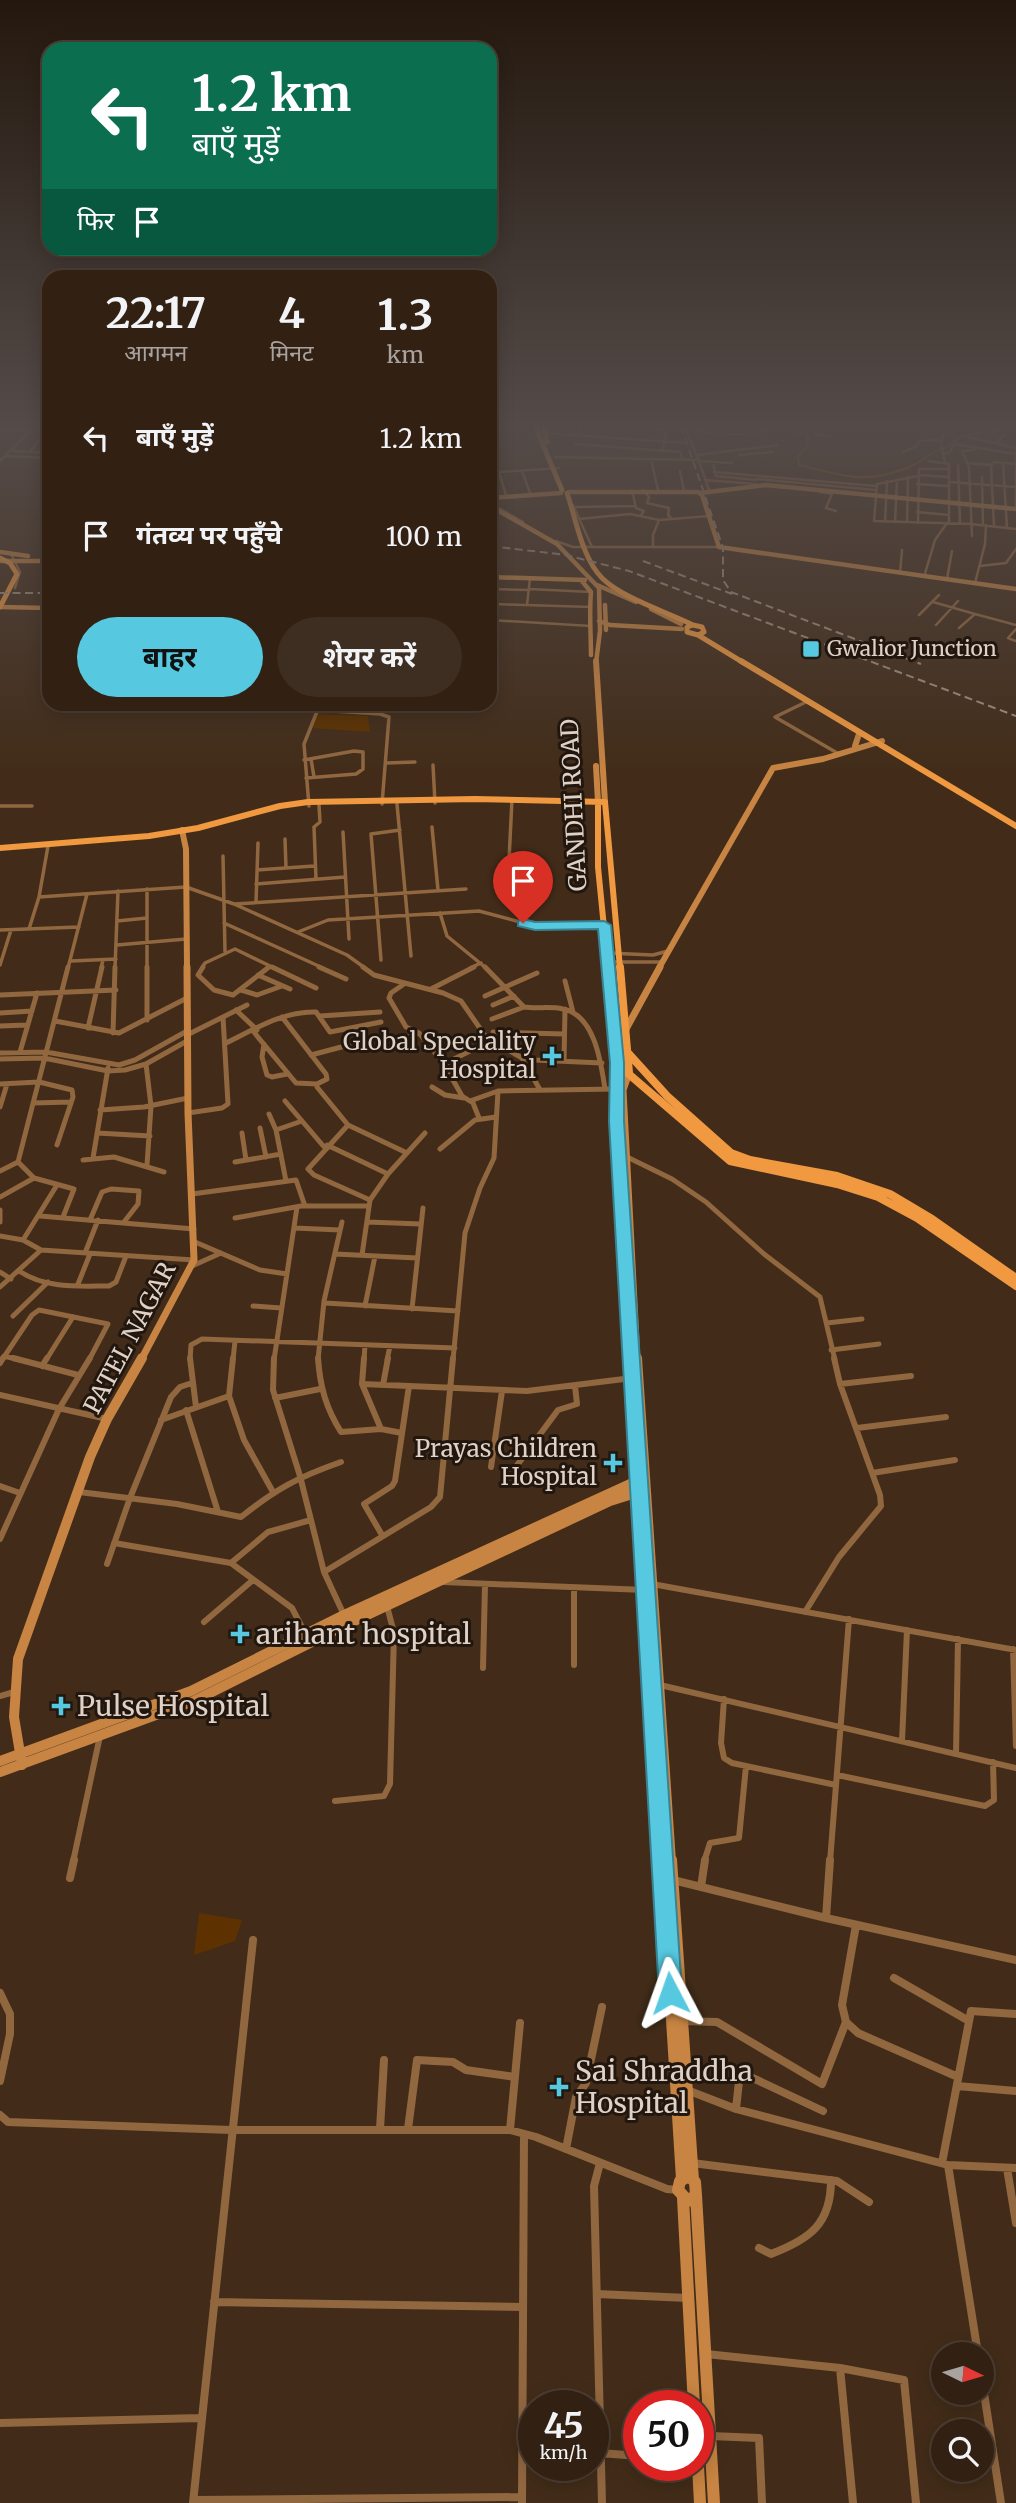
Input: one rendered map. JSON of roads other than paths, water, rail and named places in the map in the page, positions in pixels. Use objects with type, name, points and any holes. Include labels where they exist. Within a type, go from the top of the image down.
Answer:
[{"type":"main road","points":[[545,540],[586,578],[597,593],[600,635],[595,667],[601,804],[621,962],[629,1053],[627,1076]]},
{"type":"main road","points":[[582,540],[594,573],[607,586],[639,599],[684,627]]},
{"type":"main road","points":[[717,540],[719,547],[1016,589]]},
{"type":"main road","points":[[0,557],[11,554],[41,560]]},
{"type":"main road","points":[[0,557],[17,561],[41,560]]},
{"type":"main road","points":[[0,557],[10,563],[17,574],[0,614]]},
{"type":"main road","points":[[497,577],[581,579],[639,603],[684,627]]},
{"type":"main road","points":[[581,579],[591,592]]},
{"type":"main road","points":[[600,635],[606,627],[604,589]]},
{"type":"main road","name":"GANDHI ROAD","points":[[591,592],[588,621],[591,626],[601,804],[598,817],[598,867],[617,1063],[610,1089],[632,1378],[644,1490],[686,2188],[693,2390]]},
{"type":"main road","points":[[639,599],[684,627]]},
{"type":"main road","points":[[3,606],[42,606]]},
{"type":"main road","points":[[591,626],[597,619]]},
{"type":"main road","points":[[597,619],[606,627],[702,627],[701,634]]},
{"type":"main road","points":[[701,634],[806,702],[859,734],[876,740],[1016,826]]},
{"type":"main road","points":[[701,634],[876,740],[1016,820]]},
{"type":"main road","points":[[855,748],[859,734]]},
{"type":"main road","points":[[626,1028],[773,768],[839,754],[876,740]]},
{"type":"main road","points":[[855,748],[891,751]]},
{"type":"main road","points":[[308,804],[397,804],[435,801]]},
{"type":"main road","points":[[0,850],[48,848],[230,825],[282,808],[308,804],[512,801],[601,804]]},
{"type":"main road","points":[[512,801],[601,804]]},
{"type":"main road","points":[[577,805],[591,809],[598,817]]},
{"type":"main road","name":"PATEL NAGAR","points":[[21,1759],[14,1717],[18,1659],[76,1492],[107,1419],[193,1263],[195,1242],[188,1112],[186,887],[182,832]]},
{"type":"main road","points":[[616,1044],[629,1053],[667,1096],[732,1153],[750,1160],[837,1176],[890,1194],[932,1219],[1016,1278]]},
{"type":"main road","points":[[617,1063],[627,1076],[730,1161],[838,1184],[878,1197],[917,1218],[1016,1286]]},
{"type":"main road","name":"GANDHI ROAD","points":[[627,1076],[623,1090],[625,1156],[643,1479]]},
{"type":"main road","points":[[0,1761],[21,1759],[100,1736],[194,1701],[346,1620],[643,1479]]},
{"type":"main road","points":[[384,1602],[440,1581],[610,1501],[644,1490]]},
{"type":"main road","name":"GANDHI ROAD","points":[[648,1587],[660,1685],[692,2163],[686,2188],[706,2390]]},
{"type":"main road","points":[[0,1772],[21,1759],[191,1691],[308,1639]]},
{"type":"main road","points":[[699,2481],[700,2503]]},
{"type":"main road","name":"GANDHI ROAD","points":[[712,2481],[714,2503]]},
{"type":"street","points":[[554,540],[563,545],[592,547],[719,547]]},
{"type":"street","points":[[589,540],[592,547]]},
{"type":"street","points":[[653,540],[653,547]]},
{"type":"street","points":[[924,577],[935,540]]},
{"type":"street","points":[[975,583],[985,540]]},
{"type":"street","points":[[980,566],[1006,564],[1016,549]]},
{"type":"street","points":[[900,573],[902,550]]},
{"type":"street","points":[[947,579],[952,551]]},
{"type":"street","points":[[11,554],[17,561],[20,572],[15,588]]},
{"type":"street","points":[[527,605],[530,578]]},
{"type":"street","points":[[497,589],[591,592]]},
{"type":"street","points":[[502,605],[506,589]]},
{"type":"street","points":[[919,615],[939,595]]},
{"type":"street","points":[[936,625],[958,601]]},
{"type":"street","points":[[933,602],[1016,627],[1008,638],[1016,641]]},
{"type":"street","points":[[497,605],[591,607]]},
{"type":"street","points":[[959,628],[975,614]]},
{"type":"street","points":[[497,620],[591,626]]},
{"type":"street","points":[[806,702],[775,717],[839,754]]},
{"type":"street","points":[[308,804],[304,744],[317,711]]},
{"type":"street","points":[[331,711],[389,717],[383,802]]},
{"type":"street","points":[[304,760],[354,751],[363,752],[365,759],[363,769],[356,774],[306,778]]},
{"type":"street","points":[[311,759],[314,777]]},
{"type":"street","points":[[386,763],[415,762]]},
{"type":"street","points":[[433,765],[435,801]]},
{"type":"street","points":[[508,881],[512,801]]},
{"type":"street","points":[[397,804],[411,956]]},
{"type":"street","points":[[316,879],[314,827],[320,822],[319,805]]},
{"type":"street","points":[[0,806],[32,806]]},
{"type":"street","points":[[432,827],[438,890]]},
{"type":"street","points":[[380,960],[371,834],[400,830]]},
{"type":"street","points":[[343,832],[349,939]]},
{"type":"street","points":[[285,839],[286,868]]},
{"type":"street","points":[[256,902],[258,844]]},
{"type":"street","points":[[29,929],[39,897],[48,848]]},
{"type":"street","points":[[223,856],[225,952]]},
{"type":"street","points":[[257,870],[314,866]]},
{"type":"street","points":[[256,884],[345,877]]},
{"type":"street","points":[[39,897],[186,887],[234,904],[348,955],[374,975],[461,1001],[490,1041],[511,1049],[522,1058],[539,1088]]},
{"type":"street","points":[[147,889],[147,1020]]},
{"type":"street","points":[[234,904],[466,889]]},
{"type":"street","points":[[113,1033],[118,891]]},
{"type":"street","points":[[0,1171],[18,1162],[87,894]]},
{"type":"street","points":[[298,932],[319,922],[348,918],[485,911],[535,926],[604,925]]},
{"type":"street","points":[[440,913],[447,936],[481,963],[524,1007]]},
{"type":"street","points":[[117,921],[147,918]]},
{"type":"street","points":[[224,923],[346,979]]},
{"type":"street","points":[[0,930],[79,927]]},
{"type":"street","points":[[0,965],[11,930]]},
{"type":"street","points":[[117,945],[186,939]]},
{"type":"street","points":[[187,975],[198,973],[205,964],[225,952],[239,950],[316,988]]},
{"type":"street","points":[[607,953],[653,955],[668,951]]},
{"type":"street","points":[[71,961],[116,959]]},
{"type":"street","points":[[88,1028],[103,960]]},
{"type":"street","points":[[608,962],[662,962]]},
{"type":"street","points":[[429,990],[481,963]]},
{"type":"street","points":[[198,973],[214,990],[229,995],[241,990],[271,965]]},
{"type":"street","points":[[485,996],[537,974]]},
{"type":"street","points":[[258,975],[290,989]]},
{"type":"street","points":[[432,1087],[444,1095],[467,1099],[498,1091],[539,1088],[610,1089],[593,1040],[574,1014],[565,981]]},
{"type":"street","points":[[404,984],[391,993],[389,998],[406,1027],[419,1033],[444,1064],[479,1118]]},
{"type":"street","points":[[241,990],[257,995],[282,986]]},
{"type":"street","points":[[0,995],[116,990]]},
{"type":"street","points":[[20,1052],[37,993]]},
{"type":"street","points":[[493,1005],[514,996]]},
{"type":"street","points":[[55,1021],[113,1033],[126,1031],[187,998]]},
{"type":"street","points":[[108,1068],[135,1060],[247,1005]]},
{"type":"street","points":[[492,1019],[524,1007],[565,1009],[574,1014]]},
{"type":"street","points":[[564,1061],[565,1009]]},
{"type":"street","points":[[236,1010],[298,1085],[317,1084],[328,1077],[282,1017]]},
{"type":"street","points":[[0,1013],[32,1011]]},
{"type":"street","points":[[226,1043],[282,1017],[303,1012],[316,1012],[330,1032],[381,1022]]},
{"type":"street","points":[[320,1016],[380,1012]]},
{"type":"street","points":[[188,1112],[222,1108],[228,1104],[223,1017]]},
{"type":"street","points":[[0,1026],[27,1025]]},
{"type":"street","points":[[493,1032],[564,1034]]},
{"type":"street","points":[[396,1040],[419,1033]]},
{"type":"street","points":[[0,1053],[45,1055],[108,1068],[146,1064],[187,1036]]},
{"type":"street","points":[[444,1064],[490,1041]]},
{"type":"street","points":[[264,1044],[262,1056],[267,1075],[272,1077],[287,1074]]},
{"type":"street","points":[[311,1055],[349,1045]]},
{"type":"street","points":[[0,1059],[45,1055]]},
{"type":"street","points":[[534,1060],[602,1063]]},
{"type":"street","points":[[146,1064],[151,1106],[146,1165]]},
{"type":"street","points":[[93,1158],[108,1068]]},
{"type":"street","points":[[0,1107],[3,1084],[39,1082],[72,1090],[71,1102],[57,1145]]},
{"type":"street","points":[[317,1084],[329,1104],[348,1125],[407,1153]]},
{"type":"street","points":[[324,1572],[431,1507],[440,1497],[465,1233],[480,1188],[494,1158],[498,1091]]},
{"type":"street","points":[[100,1110],[151,1106],[188,1098]]},
{"type":"street","points":[[285,1101],[326,1146],[388,1174]]},
{"type":"street","points":[[33,1103],[71,1102]]},
{"type":"street","points":[[269,1114],[276,1130],[286,1181]]},
{"type":"street","points":[[440,1149],[479,1118],[496,1117]]},
{"type":"street","points":[[276,1130],[302,1121]]},
{"type":"street","points":[[348,1125],[308,1166],[310,1172],[369,1203]]},
{"type":"street","points":[[260,1128],[266,1157]]},
{"type":"street","points":[[97,1133],[149,1136]]},
{"type":"street","points":[[242,1133],[246,1160]]},
{"type":"street","points":[[362,1255],[369,1203],[388,1174],[425,1133]]},
{"type":"street","points":[[235,1162],[281,1154]]},
{"type":"street","points":[[625,1156],[672,1180],[706,1202],[764,1254],[816,1292],[822,1302],[831,1350],[881,1506],[839,1557],[805,1612]]},
{"type":"street","points":[[83,1160],[114,1157],[164,1172]]},
{"type":"street","points":[[18,1162],[34,1178],[74,1189],[63,1217]]},
{"type":"street","points":[[0,1197],[34,1178]]},
{"type":"street","points":[[192,1194],[298,1181],[305,1206]]},
{"type":"street","points":[[23,1240],[57,1185]]},
{"type":"street","points":[[90,1220],[102,1192],[139,1191],[140,1199],[136,1208],[124,1222]]},
{"type":"street","points":[[235,1218],[305,1206],[369,1203]]},
{"type":"street","points":[[297,1207],[275,1342],[275,1398],[300,1476],[324,1572],[346,1620]]},
{"type":"street","points":[[412,1309],[423,1208]]},
{"type":"street","points":[[0,1210],[0,1222]]},
{"type":"street","points":[[40,1216],[194,1229]]},
{"type":"street","points":[[78,1284],[98,1220]]},
{"type":"street","points":[[342,1222],[318,1342],[320,1389],[341,1432],[381,1429],[402,1433]]},
{"type":"street","points":[[367,1222],[421,1224]]},
{"type":"street","points":[[294,1228],[340,1230]]},
{"type":"street","points":[[0,1237],[23,1240],[41,1250],[193,1263],[221,1253]]},
{"type":"street","points":[[195,1242],[260,1270],[287,1274]]},
{"type":"street","points":[[0,1287],[41,1250]]},
{"type":"street","points":[[335,1254],[417,1258]]},
{"type":"street","points":[[19,1271],[33,1280],[113,1285],[127,1256]]},
{"type":"street","points":[[365,1306],[375,1256]]},
{"type":"street","points":[[0,1272],[11,1279]]},
{"type":"street","points":[[13,1316],[48,1282]]},
{"type":"street","points":[[325,1303],[458,1311]]},
{"type":"street","points":[[253,1306],[281,1308]]},
{"type":"street","points":[[0,1539],[58,1409],[105,1334],[108,1324],[43,1310],[36,1311],[2,1360],[78,1375]]},
{"type":"street","points":[[42,1366],[74,1317]]},
{"type":"street","points":[[827,1323],[862,1320]]},
{"type":"street","points":[[196,1407],[189,1351],[191,1345],[202,1339],[455,1348]]},
{"type":"street","points":[[235,1341],[229,1396],[244,1440],[273,1492]]},
{"type":"street","points":[[831,1350],[879,1344]]},
{"type":"street","points":[[365,1345],[362,1384],[381,1429]]},
{"type":"street","points":[[383,1385],[390,1346]]},
{"type":"street","points":[[841,1384],[911,1376]]},
{"type":"street","points":[[362,1384],[540,1391],[632,1378]]},
{"type":"street","points":[[107,1564],[161,1420],[175,1391],[192,1383]]},
{"type":"street","points":[[382,1535],[364,1504],[392,1486],[395,1481],[409,1386]]},
{"type":"street","points":[[516,1468],[558,1410],[576,1404],[575,1386]]},
{"type":"street","points":[[275,1398],[320,1389]]},
{"type":"street","points":[[491,1467],[502,1391]]},
{"type":"street","points":[[0,1395],[107,1419]]},
{"type":"street","points":[[161,1420],[229,1396]]},
{"type":"street","points":[[187,1410],[218,1512]]},
{"type":"street","points":[[857,1428],[946,1417]]},
{"type":"street","points":[[872,1473],[955,1460]]},
{"type":"street","points":[[76,1492],[130,1498],[242,1517],[273,1492],[300,1476],[341,1462]]},
{"type":"street","points":[[0,1486],[20,1493]]},
{"type":"street","points":[[231,1563],[268,1532],[311,1520]]},
{"type":"street","points":[[114,1543],[231,1563],[292,1608],[308,1639]]},
{"type":"street","points":[[204,1622],[253,1580]]},
{"type":"street","points":[[440,1581],[574,1588],[648,1587],[849,1619],[1015,1650],[1016,1746]]},
{"type":"street","points":[[483,1668],[485,1585]]},
{"type":"street","points":[[574,1588],[575,1665]]},
{"type":"street","points":[[335,1801],[377,1799],[384,1796],[390,1784],[394,1633],[384,1602]]},
{"type":"street","points":[[826,1918],[849,1619]]},
{"type":"street","points":[[902,1741],[907,1630]]},
{"type":"street","points":[[956,1754],[958,1639]]},
{"type":"street","points":[[660,1685],[1016,1768]]},
{"type":"street","points":[[0,1696],[15,1692]]},
{"type":"street","points":[[724,1699],[722,1754],[732,1763],[836,1785]]},
{"type":"street","points":[[70,1878],[100,1736]]},
{"type":"street","points":[[836,1775],[985,1806],[994,1800],[993,1762]]},
{"type":"street","points":[[701,1887],[706,1850],[710,1843],[739,1838],[746,1766]]},
{"type":"street","points":[[673,1880],[856,1925],[1016,1960]]},
{"type":"street","points":[[856,1925],[842,2005],[846,2022],[858,2033],[958,2082],[1016,2091]]},
{"type":"street","points":[[253,1941],[193,2502],[522,2500],[523,2134]]},
{"type":"street","points":[[894,1978],[969,2021]]},
{"type":"street","points":[[0,1993],[10,2014],[10,2034],[0,2081]]},
{"type":"street","points":[[566,2149],[576,2097],[586,2084],[602,2007]]},
{"type":"street","points":[[976,2342],[945,2164],[971,2011],[1016,2014]]},
{"type":"street","points":[[681,2021],[717,2022],[822,2084],[846,2022]]},
{"type":"street","points":[[510,2130],[520,2023]]},
{"type":"street","points":[[380,2129],[384,2060]]},
{"type":"street","points":[[408,2129],[417,2060],[453,2062],[466,2070],[515,2077]]},
{"type":"street","points":[[736,2109],[740,2072],[823,2110]]},
{"type":"street","points":[[687,2090],[736,2109],[945,2164],[1011,2168],[1016,2223]]},
{"type":"street","points":[[0,2115],[8,2122],[231,2130],[510,2130],[667,2189],[686,2188]]},
{"type":"street","points":[[599,2390],[594,2186],[600,2163]]},
{"type":"street","points":[[692,2163],[837,2181],[869,2202]]},
{"type":"street","points":[[758,2248],[771,2254],[790,2247],[814,2230],[828,2210],[831,2180]]},
{"type":"street","points":[[597,2294],[688,2298]]},
{"type":"street","points":[[214,2302],[523,2307]]},
{"type":"street","points":[[704,2353],[840,2368],[904,2380],[916,2503]]},
{"type":"street","points":[[840,2368],[852,2503]]},
{"type":"street","points":[[986,2405],[1001,2503]]},
{"type":"street","points":[[0,2423],[201,2418]]},
{"type":"street","points":[[714,2436],[759,2438],[762,2503]]},
{"type":"street","points":[[601,2481],[602,2503]]},
{"type":"railway","points":[[720,540],[723,548],[723,580],[731,592],[921,664]]},
{"type":"railway","points":[[497,547],[566,555],[629,571],[1016,716]]},
{"type":"railway","points":[[643,561],[732,594]]},
{"type":"railway","points":[[0,593],[42,593]]},
{"type":"place","name":"Gwalior Junction","points":[[811,649]]},
{"type":"place","name":"Global Speciality Hospital","points":[[552,1056]]},
{"type":"place","name":"Prayas Children Hospital","points":[[613,1463]]},
{"type":"place","name":"arihant hospital","points":[[240,1634]]},
{"type":"place","name":"Pulse Hospital","points":[[61,1706]]},
{"type":"place","name":"Sai Shraddha Hospital","points":[[559,2087]]}]
